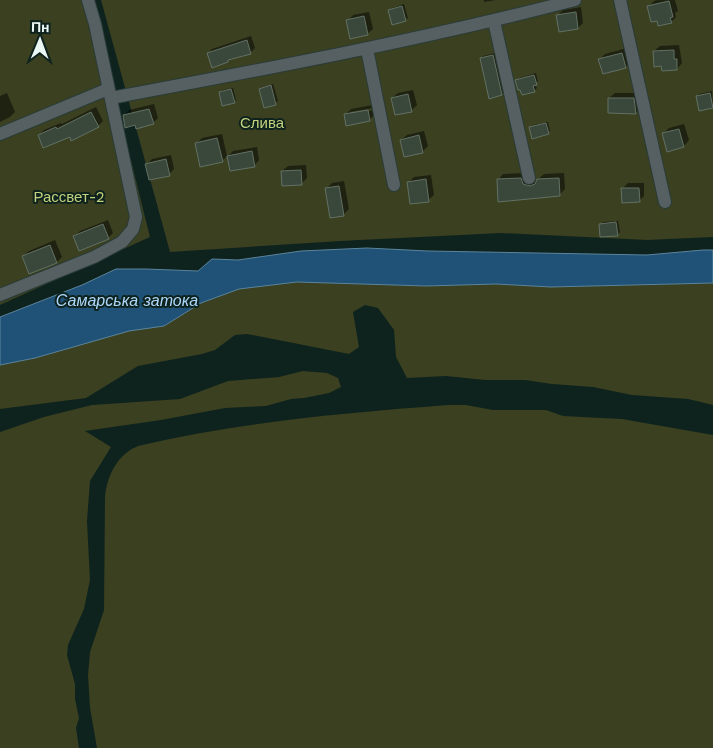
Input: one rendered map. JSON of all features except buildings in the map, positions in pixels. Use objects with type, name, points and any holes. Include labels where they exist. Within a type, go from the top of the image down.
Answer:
[{"type":"lane","points":[[0,295],[94,257],[122,242],[133,229],[136,217],[95,24],[88,0]]},
{"type":"lane","points":[[0,134],[109,94],[367,49],[494,21],[575,0]]},
{"type":"lane","points":[[620,0],[664,202]]},
{"type":"lane","points":[[494,21],[528,178]]},
{"type":"lane","points":[[367,49],[394,185]]},
{"type":"green space","name":"Рассвет-2","points":[[0,0],[91,0],[150,237],[0,305]]},
{"type":"green space","name":"Слива","points":[[101,0],[713,0],[713,237],[647,240],[501,233],[170,252]]},
{"type":"green space","points":[[297,282],[426,286],[496,284],[551,287],[713,283],[713,405],[688,399],[632,395],[593,387],[525,380],[485,380],[446,376],[407,378],[396,357],[394,330],[378,308],[365,305],[353,312],[359,347],[349,354],[247,334],[235,335],[215,350],[138,366],[86,398],[0,409],[0,365],[35,358],[129,330],[164,326],[201,303],[239,289]]},
{"type":"green space","points":[[303,371],[327,373],[338,378],[341,387],[329,393],[291,399],[266,406],[225,408],[85,431],[111,447],[90,481],[87,521],[90,580],[84,609],[68,645],[67,655],[75,684],[75,699],[79,718],[76,728],[79,748],[0,748],[0,432],[44,417],[92,405],[180,399],[228,381],[279,377]]},
{"type":"green space","points":[[466,405],[493,410],[546,410],[563,416],[622,419],[713,435],[713,748],[97,748],[90,708],[88,675],[90,652],[104,610],[106,489],[111,473],[125,454],[138,446],[253,425],[331,415]]},
{"type":"water","name":"Самарська затока","points":[[367,248],[647,255],[713,250],[713,283],[551,287],[496,284],[426,286],[297,282],[239,289],[201,303],[164,326],[129,331],[35,358],[0,365],[0,317],[82,285],[116,269],[198,271],[212,259],[238,260],[301,251]]}]
